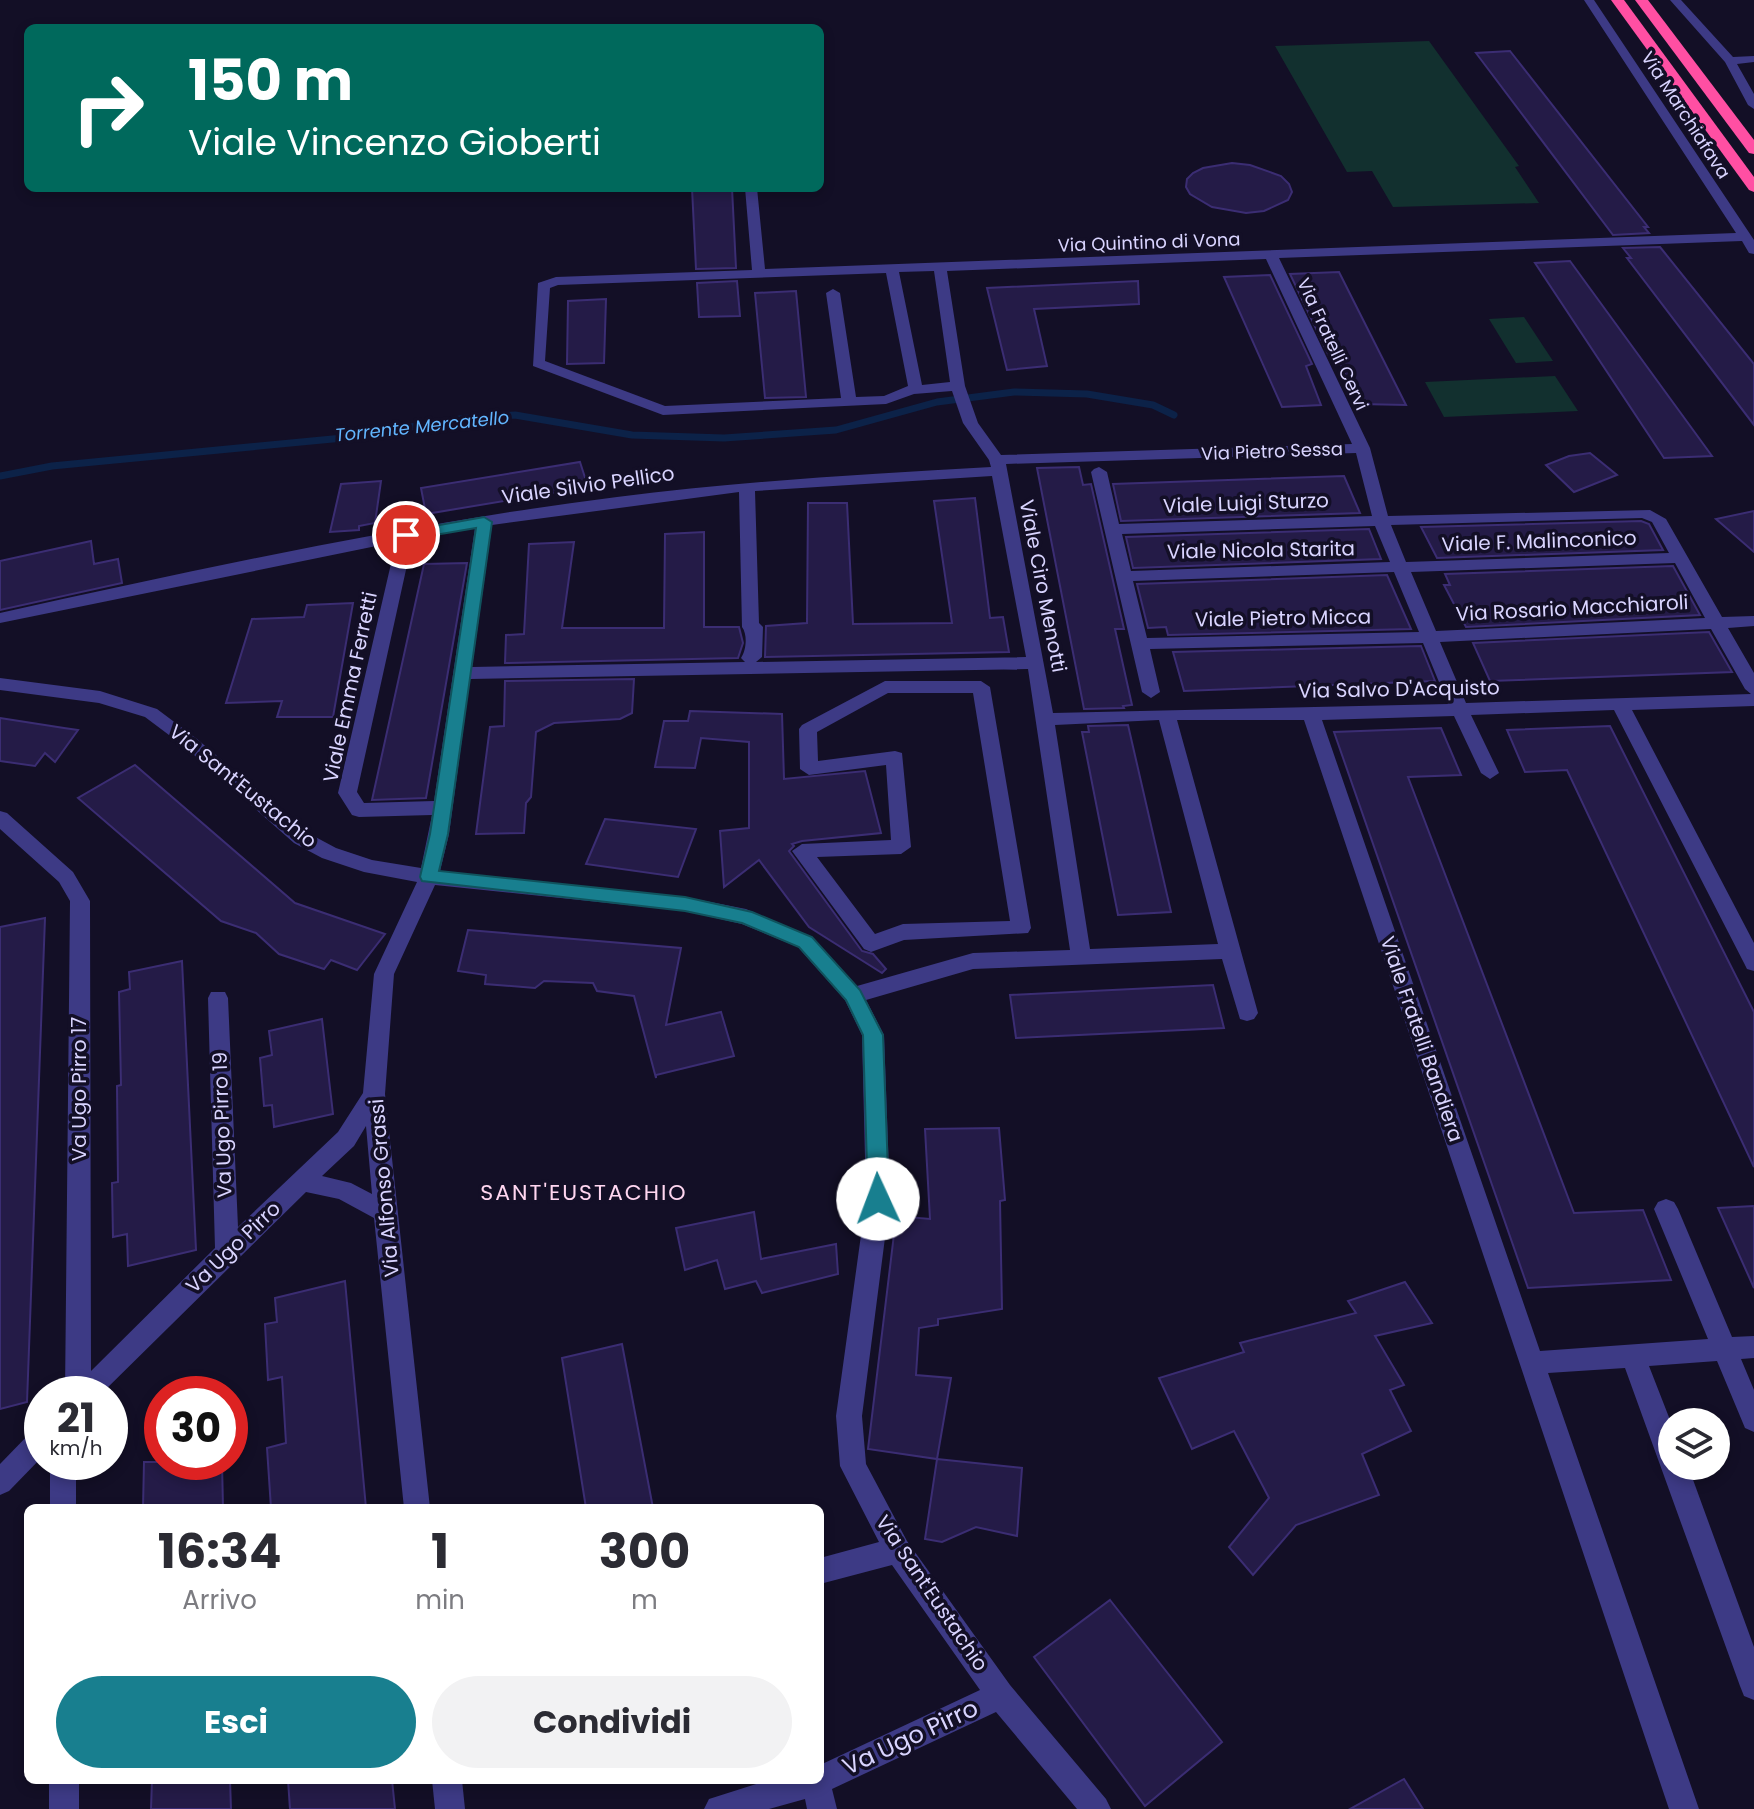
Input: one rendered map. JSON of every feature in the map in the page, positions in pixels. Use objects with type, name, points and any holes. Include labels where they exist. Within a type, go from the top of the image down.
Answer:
[{"type":"highway","points":[[1617,0],[1754,187]]},
{"type":"highway","points":[[1641,0],[1754,150]]},
{"type":"street","name":"Via Marchiafava","points":[[1589,0],[1754,250]]},
{"type":"street","points":[[1675,0],[1730,61],[1754,105]]},
{"type":"street","points":[[1730,61],[1754,59]]},
{"type":"street","points":[[751,192],[759,275]]},
{"type":"street","name":"Via Quintino di Vona","points":[[849,403],[663,411],[537,360],[543,286],[556,281],[1745,237]]},
{"type":"street","name":"Via Fratelli Cervi","points":[[1271,255],[1362,448]]},
{"type":"street","points":[[940,268],[958,386],[971,423],[998,466]]},
{"type":"street","points":[[892,269],[916,389]]},
{"type":"street","points":[[833,293],[849,403],[886,400],[916,389],[958,386]]},
{"type":"street","name":"Via Pietro Sessa","points":[[998,466],[1362,448],[1381,521],[1428,637],[1490,773]]},
{"type":"street","name":"Viale Silvio Pellico","points":[[0,618],[273,558],[484,522],[747,486],[998,466]]},
{"type":"street","name":"Viale Ciro Menotti","points":[[998,466],[1036,663],[1081,957]]},
{"type":"street","points":[[1099,472],[1151,692]]},
{"type":"street","points":[[747,486],[751,627],[747,658],[750,662]]},
{"type":"street","name":"Viale Luigi Sturzo","points":[[1112,529],[1644,513],[1658,519],[1717,624],[1748,666],[1754,689]]},
{"type":"street","name":"Via Alfonso Grassi","points":[[417,1504],[374,1094],[384,974],[429,877],[443,808],[484,522]]},
{"type":"street","name":"Viale Emma Ferretti","points":[[406,535],[347,793],[359,810],[443,808]]},
{"type":"street","name":"Viale F. Malinconico","points":[[1400,569],[1680,558]]},
{"type":"street","name":"Viale Nicola Starita","points":[[1123,576],[1400,569]]},
{"type":"street","name":"Via Rosario Macchiaroli","points":[[1428,637],[1754,621]]},
{"type":"street","name":"Viale Pietro Micca","points":[[1139,644],[1428,637]]},
{"type":"street","points":[[463,673],[750,662],[1036,663]]},
{"type":"street","name":"Via Sant'Eustachio","points":[[0,684],[100,697],[151,713],[191,743],[301,838],[329,853],[371,867],[429,877],[685,904],[746,917],[805,942],[853,995],[873,1035],[878,1199],[849,1416],[853,1466],[898,1550],[1000,1695],[1096,1809]]},
{"type":"street","points":[[885,687],[981,687],[1021,928],[903,932],[871,944],[802,851],[901,847],[895,757],[809,769],[808,729],[885,687]]},
{"type":"street","name":"Via Salvo D'Acquisto","points":[[1045,719],[1754,700]]},
{"type":"street","points":[[1620,704],[1754,963]]},
{"type":"street","points":[[1166,714],[1247,1013]]},
{"type":"street","name":"Viale Fratelli Bandiera","points":[[1311,714],[1684,1809]]},
{"type":"street","name":"Va Ugo Pirro 17","points":[[0,818],[66,877],[80,901],[81,1376]]},
{"type":"street","points":[[853,995],[973,961],[1232,951]]},
{"type":"street","name":"Va Ugo Pirro 19","points":[[218,998],[227,1252]]},
{"type":"street","name":"Va Ugo Pirro","points":[[100,1376],[346,1139],[374,1094]]},
{"type":"street","points":[[300,1181],[343,1190],[385,1212]]},
{"type":"street","points":[[1666,1209],[1754,1420]]},
{"type":"street","points":[[1533,1363],[1754,1347]]},
{"type":"street","points":[[1633,1356],[1658,1422]]},
{"type":"street","points":[[0,1482],[24,1457]]},
{"type":"street","points":[[63,1480],[63,1504]]},
{"type":"street","points":[[1680,1480],[1754,1686]]},
{"type":"street","points":[[824,1570],[898,1550]]},
{"type":"street","name":"Va Ugo Pirro","points":[[719,1809],[819,1788],[1000,1695]]},
{"type":"street","points":[[64,1784],[64,1809]]},
{"type":"street","points":[[447,1784],[450,1809]]},
{"type":"green space","points":[[1429,41],[1519,166],[1515,167],[1539,203],[1393,207],[1372,171],[1347,172],[1275,46]]},
{"type":"green space","points":[[1524,317],[1553,361],[1516,363],[1489,319]]},
{"type":"green space","points":[[1555,376],[1578,411],[1444,417],[1425,382]]},
{"type":"building","points":[[1510,51],[1648,227],[1644,227],[1649,233],[1613,235],[1476,53]]},
{"type":"building","points":[[1232,163],[1250,165],[1281,176],[1292,192],[1288,200],[1264,211],[1246,213],[1212,207],[1190,194],[1186,187],[1187,179],[1193,173]]},
{"type":"building","points":[[692,192],[732,192],[736,268],[696,269]]},
{"type":"building","points":[[1660,247],[1754,364],[1754,425],[1627,258],[1631,258],[1623,248]]},
{"type":"building","points":[[1570,261],[1712,456],[1664,458],[1535,263]]},
{"type":"building","points":[[1339,272],[1406,405],[1360,404],[1335,354],[1329,356],[1290,274]]},
{"type":"building","points":[[1270,275],[1312,364],[1306,366],[1321,405],[1282,407],[1224,277]]},
{"type":"building","points":[[737,281],[740,316],[699,317],[697,283]]},
{"type":"building","points":[[1138,281],[1139,304],[1034,309],[1047,366],[1007,370],[987,288]]},
{"type":"building","points":[[796,291],[806,397],[765,398],[755,293]]},
{"type":"building","points":[[606,299],[604,363],[567,364],[568,301]]},
{"type":"building","points":[[1590,453],[1617,475],[1574,492],[1546,465],[1569,456]]},
{"type":"building","points":[[580,462],[588,487],[426,514],[421,488]]},
{"type":"building","points":[[1079,467],[1083,485],[1091,484],[1124,629],[1115,629],[1132,705],[1124,708],[1084,709],[1037,468]]},
{"type":"building","points":[[1344,476],[1360,513],[1121,521],[1113,484]]},
{"type":"building","points":[[381,481],[375,523],[359,526],[359,530],[330,532],[341,484]]},
{"type":"building","points":[[975,498],[990,618],[1003,617],[1009,652],[765,657],[766,626],[807,623],[808,503],[847,503],[853,624],[952,623],[934,501]]},
{"type":"building","points":[[1754,511],[1754,552],[1716,519]]},
{"type":"building","points":[[1641,521],[1649,524],[1663,550],[1437,558],[1421,527]]},
{"type":"building","points":[[1369,529],[1381,559],[1133,568],[1126,537]]},
{"type":"building","points":[[704,532],[704,627],[739,627],[743,643],[738,658],[505,663],[506,635],[524,634],[529,544],[574,542],[562,628],[664,628],[665,534]]},
{"type":"building","points":[[91,541],[94,564],[118,559],[122,583],[0,610],[0,561]]},
{"type":"building","points":[[467,563],[426,798],[372,800],[424,564]]},
{"type":"building","points":[[1673,566],[1700,615],[1466,627],[1444,585],[1450,585],[1445,574]]},
{"type":"building","points":[[1387,575],[1411,629],[1168,635],[1166,627],[1148,628],[1137,584]]},
{"type":"building","points":[[353,603],[333,717],[277,717],[282,701],[226,703],[252,619],[304,617],[307,605]]},
{"type":"building","points":[[1709,632],[1732,672],[1490,681],[1473,643]]},
{"type":"building","points":[[1421,646],[1435,681],[1184,691],[1173,652]]},
{"type":"building","points":[[634,679],[632,713],[620,719],[554,723],[536,732],[531,797],[526,803],[524,833],[476,834],[490,727],[504,726],[505,681]]},
{"type":"building","points":[[690,711],[782,714],[784,779],[865,771],[881,833],[802,841],[792,844],[794,846],[789,851],[862,951],[873,954],[886,969],[882,973],[809,927],[759,860],[724,887],[720,831],[749,828],[749,742],[701,738],[695,768],[655,767],[664,721],[688,721]]},
{"type":"building","points":[[0,718],[78,730],[55,762],[45,753],[35,766],[0,761]]},
{"type":"building","points":[[1128,725],[1171,912],[1118,915],[1082,732],[1089,732],[1088,726]]},
{"type":"building","points":[[1610,726],[1754,1012],[1754,1167],[1567,770],[1525,772],[1507,730]]},
{"type":"building","points":[[1441,728],[1461,775],[1408,777],[1574,1213],[1643,1210],[1671,1280],[1528,1288],[1334,732]]},
{"type":"building","points":[[135,765],[295,903],[385,934],[357,970],[331,960],[324,969],[279,954],[256,933],[221,921],[78,798]]},
{"type":"building","points":[[605,819],[696,829],[678,877],[586,864]]},
{"type":"building","points":[[45,918],[28,1376],[24,1376],[24,1403],[0,1409],[0,927]]},
{"type":"building","points":[[468,930],[681,948],[666,1025],[721,1012],[734,1056],[656,1075],[656,1078],[634,996],[597,991],[593,983],[544,981],[535,988],[485,984],[486,975],[458,971]]},
{"type":"building","points":[[182,961],[196,1250],[128,1266],[127,1234],[113,1237],[112,1183],[118,1182],[117,1086],[121,1085],[119,992],[130,989],[129,972]]},
{"type":"building","points":[[1213,985],[1224,1028],[1016,1038],[1010,995]]},
{"type":"building","points":[[322,1019],[333,1114],[274,1127],[272,1105],[264,1106],[260,1058],[272,1055],[269,1031]]},
{"type":"building","points":[[999,1128],[1005,1200],[1000,1201],[1002,1309],[938,1319],[938,1325],[919,1328],[916,1375],[951,1378],[937,1459],[868,1449],[895,1226],[905,1228],[908,1217],[930,1219],[925,1129]]},
{"type":"building","points":[[1754,1206],[1754,1288],[1718,1208]]},
{"type":"building","points":[[754,1212],[761,1259],[836,1244],[838,1274],[762,1293],[756,1281],[725,1289],[717,1260],[685,1270],[676,1228]]},
{"type":"building","points":[[345,1281],[366,1504],[271,1504],[267,1448],[286,1443],[282,1377],[268,1380],[265,1324],[277,1322],[275,1298]]},
{"type":"building","points":[[1405,1282],[1432,1323],[1375,1336],[1404,1385],[1390,1390],[1411,1431],[1362,1454],[1379,1495],[1296,1525],[1253,1575],[1229,1547],[1269,1498],[1234,1431],[1192,1449],[1159,1378],[1244,1352],[1240,1343],[1356,1313],[1348,1301]]},
{"type":"building","points":[[622,1344],[652,1504],[585,1504],[562,1358]]},
{"type":"building","points":[[937,1459],[1022,1468],[1017,1536],[976,1527],[942,1542],[925,1539]]},
{"type":"building","points":[[144,1462],[144,1480],[222,1480],[223,1504],[143,1504]]},
{"type":"building","points":[[1110,1600],[1222,1742],[1145,1806],[1034,1657]]},
{"type":"building","points":[[1404,1779],[1423,1809],[1350,1809]]},
{"type":"building","points":[[152,1784],[230,1784],[231,1809],[151,1809]]},
{"type":"building","points":[[288,1784],[392,1784],[395,1809],[290,1809]]},
{"type":"waterway","name":"Torrente Mercatello","points":[[0,476],[52,466],[343,438],[466,418],[515,415],[632,435],[724,438],[836,430],[937,402],[1014,392],[1087,394],[1153,405],[1174,415]]},
{"type":"district","name":"SANT'EUSTACHIO","points":[[584,1192]]},
{"type":"route","points":[[406,535],[484,522],[439,834],[429,877],[685,904],[746,917],[805,942],[853,995],[873,1035],[878,1199]]}]
